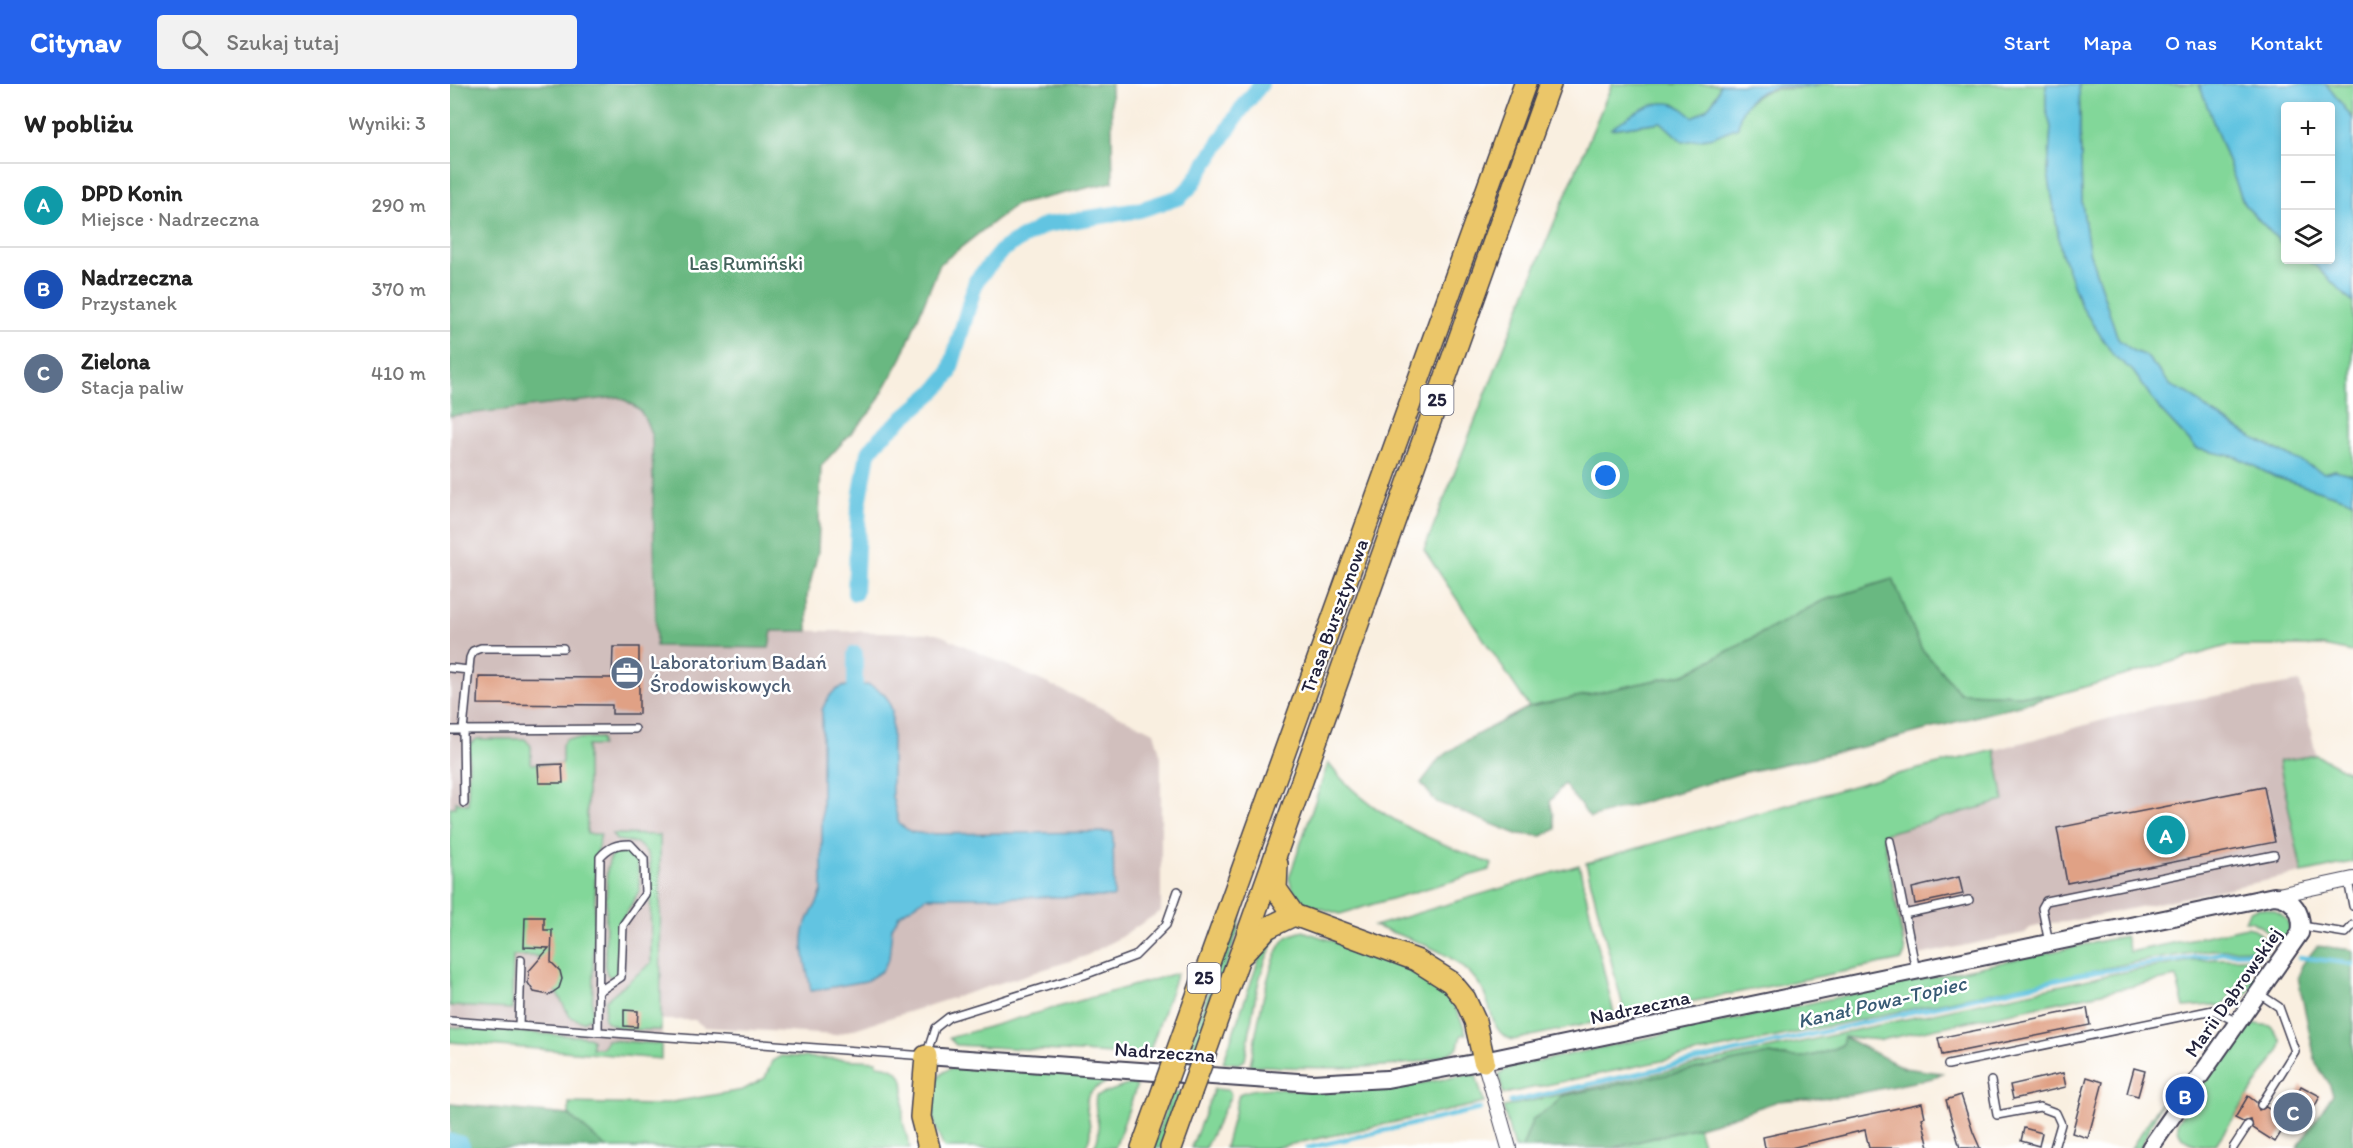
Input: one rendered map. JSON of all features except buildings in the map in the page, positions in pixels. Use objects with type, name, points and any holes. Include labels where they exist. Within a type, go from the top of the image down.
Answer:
[{"type":"main road","name":"Trasa Bursztynowa","points":[[1142,1148],[1525,84]]},
{"type":"main road","name":"Trasa Bursztynowa","points":[[1171,1148],[1550,84]]},
{"type":"main road","points":[[1277,849],[1276,889],[1293,915],[1416,960],[1451,982],[1465,999],[1475,1021],[1484,1061]]},
{"type":"main road","points":[[1238,959],[1267,928],[1293,915]]},
{"type":"main road","points":[[926,1056],[921,1117],[929,1148]]},
{"type":"street","name":"Nadrzeczna","points":[[926,1056],[1312,1083],[1387,1079],[1484,1061],[2350,879]]},
{"type":"street","name":"Marii Dąbrowskiej","points":[[2150,1148],[2297,939],[2302,926],[2301,917],[2291,902],[2274,896]]},
{"type":"street","points":[[1484,1061],[1509,1148]]},
{"type":"lane","points":[[464,802],[463,730],[473,651],[481,648],[563,648]]},
{"type":"lane","points":[[450,668],[469,670]]},
{"type":"lane","points":[[450,730],[635,729]]},
{"type":"lane","points":[[1890,841],[1916,971]]},
{"type":"lane","points":[[598,992],[621,977],[623,925],[645,894],[644,859],[630,844],[617,844],[607,849],[600,857],[598,992],[598,1032]]},
{"type":"lane","points":[[2049,943],[2042,908],[2046,901],[2274,855]]},
{"type":"lane","points":[[2350,879],[2353,906]]},
{"type":"lane","points":[[450,1021],[926,1056],[935,1029],[949,1017],[1084,975],[1135,956],[1166,926],[1178,891]]},
{"type":"lane","points":[[1904,914],[1969,900]]},
{"type":"lane","points":[[2302,926],[2346,933],[2353,925]]},
{"type":"lane","points":[[519,1026],[521,960]]},
{"type":"lane","points":[[2258,993],[2279,1007],[2295,1051],[2261,1105]]},
{"type":"lane","points":[[1948,1065],[2213,1010],[2237,1022]]},
{"type":"lane","points":[[1991,1081],[1997,1115],[2040,1107],[2056,1113],[2061,1124],[2054,1148]]},
{"type":"lane","points":[[2233,1148],[2248,1125]]},
{"type":"shaded area","points":[[618,397],[637,406],[645,417],[652,437],[654,619],[658,627],[655,634],[769,648],[772,630],[936,633],[1154,732],[1161,757],[1161,911],[1086,956],[835,1035],[704,1027],[695,1020],[662,1020],[661,1059],[450,1042],[450,416]]},
{"type":"shaded area","points":[[2300,682],[2316,755],[2279,762],[2302,873],[2067,922],[2051,923],[2030,928],[2025,933],[1919,955],[1915,940],[1903,942],[1882,834],[2004,801],[1995,750],[2154,706]]},
{"type":"green space","name":"Las Rumiński","points":[[450,84],[1111,84],[1113,182],[1015,205],[940,264],[902,357],[873,409],[821,466],[818,552],[807,596],[808,631],[772,631],[769,648],[656,646],[652,437],[641,412],[618,397],[450,416]]},
{"type":"green space","points":[[1612,84],[1720,84],[1711,104],[1693,117],[1676,104],[1612,129],[1661,122],[1683,142],[1714,136],[1755,97],[1769,90],[1807,88],[1821,84],[2046,84],[2046,109],[2051,127],[2048,172],[2061,251],[2081,306],[2114,356],[2133,371],[2161,411],[2197,449],[2237,457],[2275,477],[2353,501],[2353,652],[2323,646],[2227,646],[2053,696],[1960,693],[1921,648],[1893,579],[1822,601],[1685,674],[1529,707],[1424,550],[1537,264]]},
{"type":"green space","points":[[2079,84],[2199,84],[2244,204],[2281,243],[2281,264],[2313,264],[2353,303],[2353,475],[2335,470],[2324,473],[2251,437],[2208,410],[2189,394],[2171,386],[2146,356],[2133,351],[2118,339],[2089,251],[2082,203]]},
{"type":"green space","points":[[2326,84],[2353,84],[2353,119],[2329,88]]},
{"type":"green space","points":[[1893,579],[1921,648],[1960,693],[2053,696],[1862,747],[1742,773],[1590,818],[1564,784],[1550,801],[1556,829],[1542,836],[1517,834],[1436,802],[1421,783],[1439,759],[1463,742],[1529,707],[1685,674],[1822,601]]},
{"type":"green space","points":[[601,738],[601,746],[587,746],[587,834],[601,834],[596,856],[592,1016],[583,1022],[570,1017],[537,956],[513,956],[512,1009],[450,1006],[450,807],[456,807],[456,802],[468,804],[469,745],[477,739],[525,739],[531,746],[531,764],[562,764],[562,745],[566,739]]},
{"type":"green space","points":[[1995,750],[2004,801],[1883,834],[1905,953],[1902,960],[1625,1015],[1586,863],[1870,781]]},
{"type":"green space","points":[[2316,755],[2353,774],[2353,862],[2302,873],[2279,761]]},
{"type":"green space","points":[[1328,763],[1345,782],[1382,812],[1424,835],[1492,864],[1490,870],[1340,914],[1306,904],[1292,889],[1289,878]]},
{"type":"green space","points":[[612,834],[660,835],[661,1030],[623,1028],[604,1019],[606,1000],[651,963],[650,861],[647,853],[637,843],[616,840]]},
{"type":"green space","points":[[624,850],[637,858],[640,890],[619,925],[617,970],[611,977],[607,974],[605,967],[607,869],[611,855]]},
{"type":"green space","points":[[1579,865],[1615,1018],[1513,1040],[1505,1036],[1495,1025],[1481,987],[1460,965],[1418,942],[1374,926]]},
{"type":"green space","points":[[2259,908],[2274,910],[2285,918],[2289,928],[2285,942],[2251,921],[2245,921],[2249,911]]},
{"type":"green space","points":[[1242,911],[1237,934],[1194,1055],[1185,1055],[1231,931]]},
{"type":"green space","points":[[2247,927],[2255,929],[2270,943],[2267,949],[2211,950],[2136,962],[1503,1094],[1499,1074],[1510,1067],[2125,936],[2130,952]]},
{"type":"green space","points":[[1283,929],[1266,958],[1261,974],[1245,1060],[1239,1064],[1223,1062],[1263,948],[1271,935]]},
{"type":"green space","points":[[1303,931],[1379,956],[1416,973],[1432,984],[1452,1003],[1465,1029],[1466,1034],[1461,1035],[1458,1047],[1443,1056],[1420,1062],[1391,1065],[1326,1068],[1250,1065],[1263,998],[1273,962],[1286,938]]},
{"type":"green space","points":[[2317,946],[2353,950],[2353,1148],[2297,1148],[2333,1094],[2328,1081],[2316,1064],[2298,977],[2302,965]]},
{"type":"green space","points":[[2260,957],[2241,978],[2223,1007],[2213,1005],[2184,1007],[2176,977],[1881,1040],[1844,1037],[1842,1045],[1815,1055],[1790,1057],[1770,1054],[1562,1096],[1553,1106],[1533,1119],[1522,1148],[1514,1148],[1503,1107],[2112,974],[2198,960]]},
{"type":"green space","points":[[2267,965],[2240,1003],[2228,1009],[2248,982]]},
{"type":"green space","points":[[1177,973],[1148,1056],[956,1045],[949,1038]]},
{"type":"green space","points":[[2249,1023],[2271,1026],[2281,1041],[2280,1049],[2216,1144],[2202,1145],[2189,1142],[2180,1134],[2178,1121],[2239,1030]]},
{"type":"green space","points":[[450,1027],[588,1037],[592,1039],[592,1048],[602,1048],[607,1040],[661,1044],[661,1059],[450,1042]]},
{"type":"green space","points":[[1844,1037],[1904,1068],[1942,1073],[1933,1078],[1845,1096],[1778,1101],[1713,1123],[1613,1148],[1522,1148],[1533,1119],[1553,1106],[1562,1096],[1770,1054],[1790,1057],[1815,1055],[1842,1045]]},
{"type":"green space","points":[[781,1056],[877,1061],[877,1065],[897,1071],[904,1084],[903,1120],[910,1148],[605,1148],[569,1115],[569,1103],[655,1105],[743,1090],[765,1078],[772,1061]]},
{"type":"green space","points":[[951,1068],[1117,1078],[1097,1087],[1088,1097],[1086,1103],[1090,1133],[1084,1148],[944,1148],[936,1128],[932,1104],[936,1082]]},
{"type":"green space","points":[[1469,1074],[1476,1075],[1484,1103],[1274,1148],[1225,1148],[1239,1094],[1272,1088],[1320,1092],[1383,1089]]},
{"type":"green space","points":[[1130,1084],[1137,1085],[1115,1148],[1093,1148],[1097,1142],[1099,1129],[1096,1096]]},
{"type":"green space","points":[[1214,1089],[1228,1090],[1231,1095],[1205,1148],[1191,1148]]},
{"type":"green space","points":[[1172,1092],[1181,1092],[1161,1148],[1152,1148]]},
{"type":"green space","points":[[2163,1100],[2140,1148],[2131,1148]]},
{"type":"green space","points":[[450,1104],[569,1115],[607,1148],[450,1148]]},
{"type":"green space","points":[[1698,1127],[1704,1148],[1613,1148]]},
{"type":"water","points":[[1720,84],[1821,84],[1810,87],[1778,87],[1762,91],[1745,105],[1738,127],[1713,137],[1683,142],[1661,122],[1610,129],[1632,114],[1657,104],[1674,104],[1693,117],[1711,104]]},
{"type":"water","points":[[2046,84],[2079,84],[2082,203],[2089,251],[2118,339],[2133,351],[2146,356],[2171,386],[2189,394],[2208,410],[2251,437],[2324,473],[2335,470],[2353,475],[2353,501],[2275,477],[2237,457],[2197,449],[2161,411],[2133,371],[2114,356],[2081,306],[2061,251],[2048,172],[2051,127],[2046,109]]},
{"type":"water","points":[[2199,84],[2326,84],[2353,119],[2353,303],[2313,264],[2335,264],[2335,102],[2281,102],[2281,243],[2244,204]]},
{"type":"water","points":[[869,685],[884,695],[892,711],[892,796],[899,824],[911,832],[926,834],[1113,832],[1114,897],[927,897],[899,915],[892,928],[889,958],[882,971],[866,981],[811,991],[803,941],[808,920],[822,890],[822,710],[830,695],[840,688]]},
{"type":"waterway","points":[[855,593],[859,504],[868,453],[881,437],[937,389],[949,374],[976,281],[1003,249],[1045,225],[1139,210],[1180,197],[1192,185],[1240,111],[1261,84]]},
{"type":"waterway","points":[[855,654],[855,685]]},
{"type":"waterway","name":"Kanał Powa-Topiec","points":[[1510,1102],[2077,975],[2224,953],[2264,952]]},
{"type":"waterway","name":"Kanał Powa-Topiec","points":[[2299,957],[2353,964]]},
{"type":"waterway","name":"Kanał Powa-Topiec","points":[[1307,1148],[1480,1109]]},
{"type":"waterway","points":[[450,1147],[457,1148]]},
{"type":"place","name":"Laboratorium Badań Środowiskowych","points":[[627,673]]},
{"type":"place","name":"DPD Konin","points":[[2166,835]]},
{"type":"place","name":"Nadrzeczna","points":[[2185,1096]]},
{"type":"place","name":"Zielona","points":[[2293,1112]]}]
